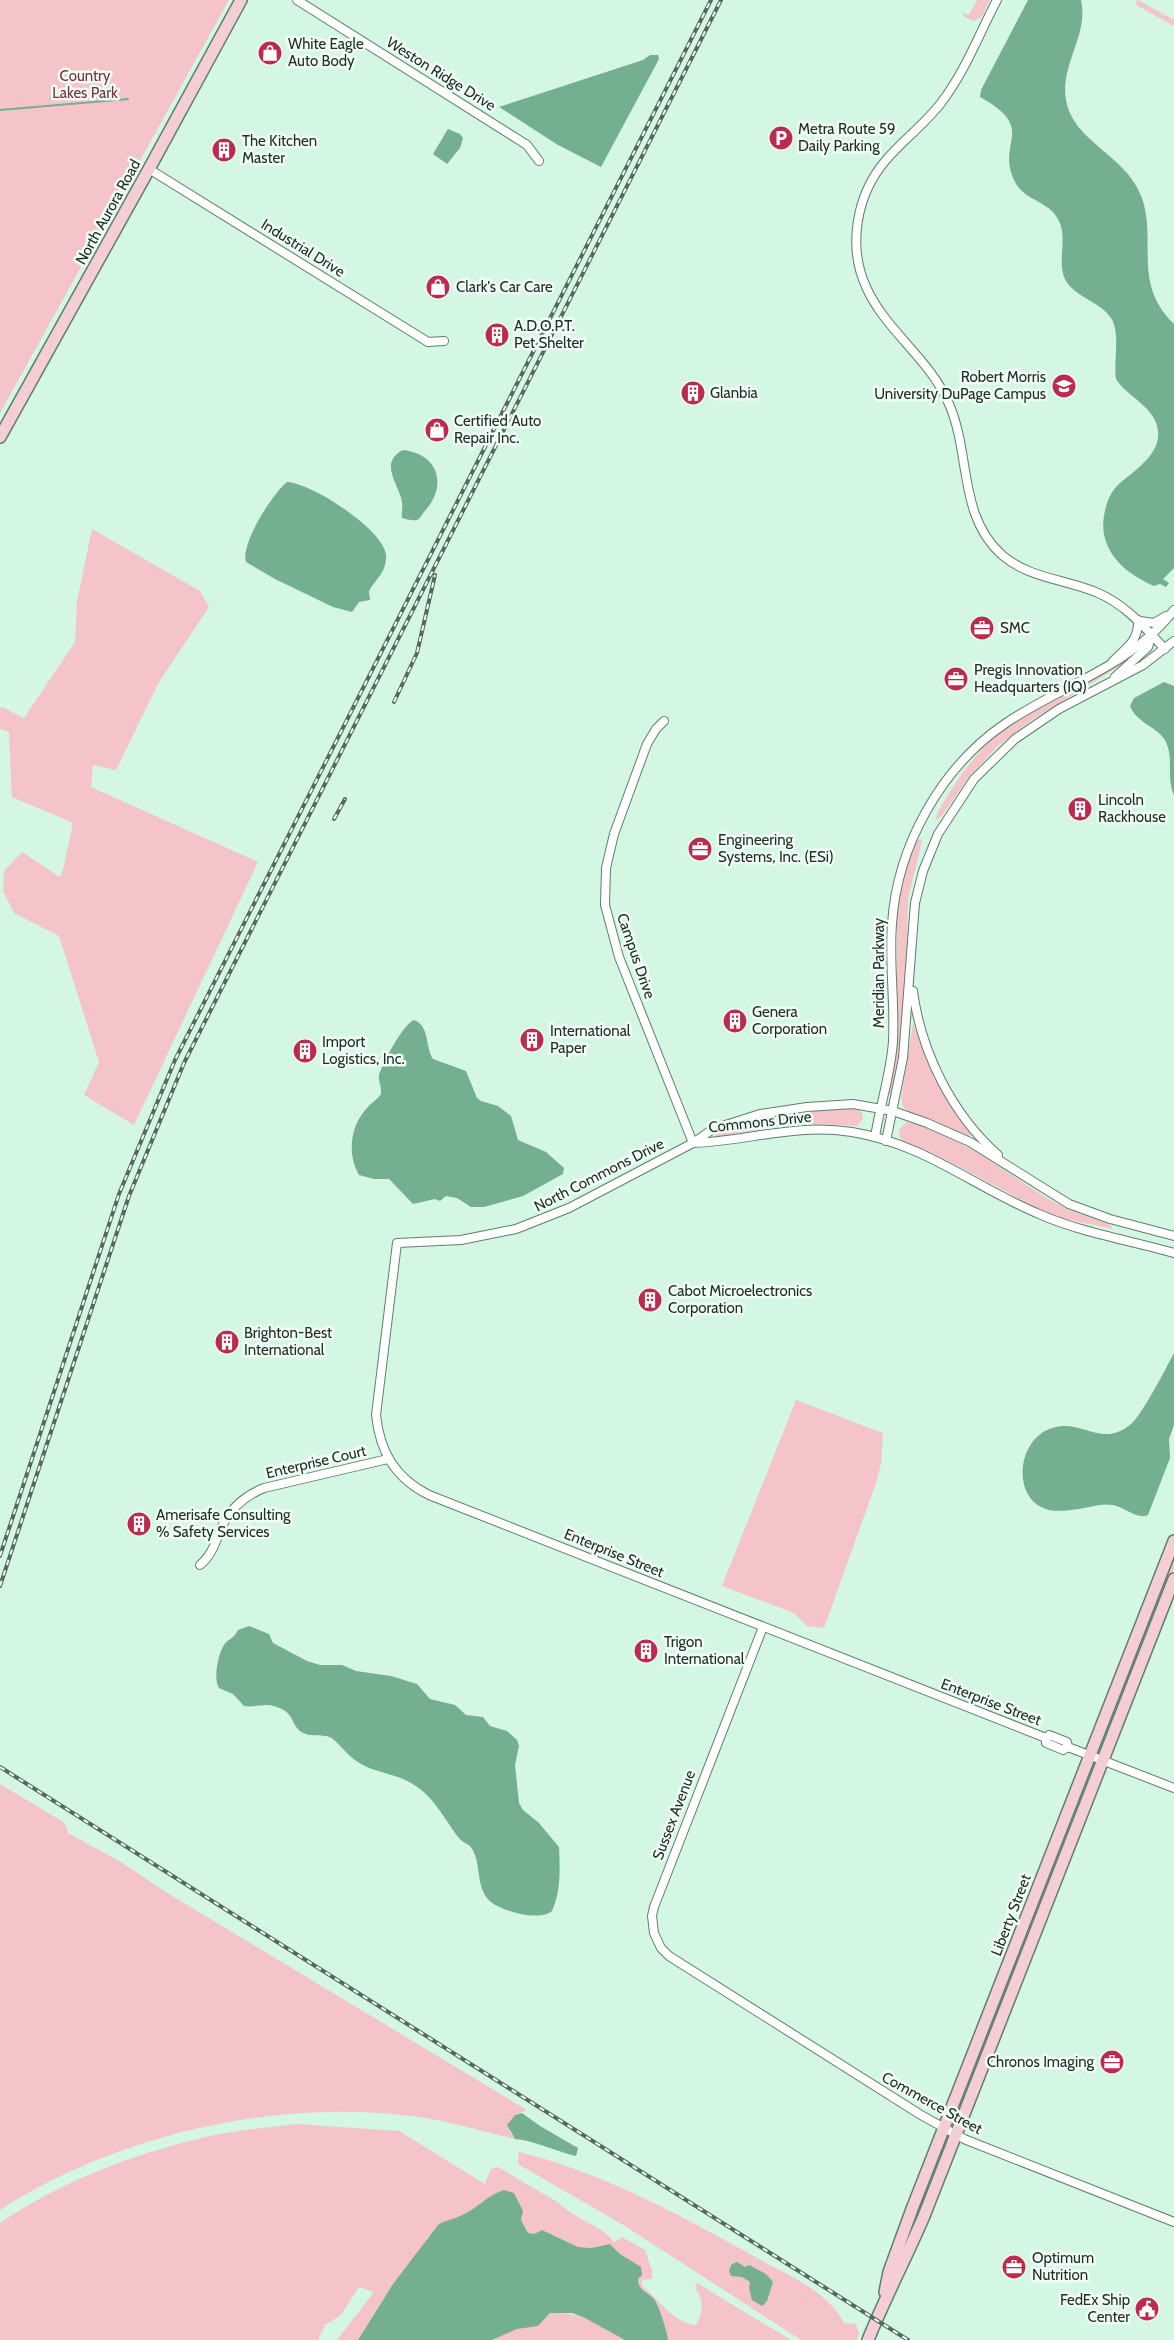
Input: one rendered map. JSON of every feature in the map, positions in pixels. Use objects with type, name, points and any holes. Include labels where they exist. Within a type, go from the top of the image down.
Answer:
[{"type":"street","name":"North Aurora Road","points":[[0,437],[241,0]]},
{"type":"street","name":"Weston Ridge Drive","points":[[298,0],[527,144],[539,161]]},
{"type":"street","points":[[997,0],[951,89],[927,118],[886,159],[869,184],[859,214],[856,240],[858,261],[866,287],[877,307],[926,364],[945,394],[958,425],[971,505],[980,527],[991,542],[1003,555],[1023,569],[1097,593],[1117,603],[1138,620],[1165,649]]},
{"type":"street","name":"Industrial Drive","points":[[149,169],[428,342],[444,340]]},
{"type":"street","name":"Meridian Parkway","points":[[1109,665],[1135,639],[1138,633],[1138,620],[1148,624],[1158,622],[1174,610]]},
{"type":"street","name":"Meridian Parkway","points":[[875,1137],[892,1044],[893,912],[900,872],[919,825],[929,807],[952,773],[992,733],[1021,714],[1125,657],[1152,635],[1174,610]]},
{"type":"street","name":"Meridian Parkway","points":[[1113,679],[1148,647],[1152,635]]},
{"type":"street","name":"Meridian Parkway","points":[[886,1141],[904,1058],[911,970],[911,938],[918,886],[938,834],[961,797],[986,764],[1021,733],[1113,679],[1144,665],[1174,642]]},
{"type":"street","name":"Campus Drive","points":[[664,722],[656,729],[647,744],[612,840],[606,868],[606,905],[619,957],[693,1143]]},
{"type":"street","points":[[911,970],[916,1008],[924,1038],[944,1086],[976,1133],[1018,1173]]},
{"type":"street","name":"Commons Drive","points":[[693,1143],[713,1129],[760,1114],[829,1104],[853,1104],[893,1110],[927,1122],[970,1142],[1061,1200],[1089,1213],[1174,1236]]},
{"type":"street","name":"Commons Drive","points":[[693,1143],[718,1142],[800,1129],[836,1130],[875,1137],[947,1164],[1009,1200],[1064,1224],[1174,1253]]},
{"type":"street","name":"North Commons Drive","points":[[397,1243],[461,1240],[516,1230],[568,1208],[693,1143]]},
{"type":"street","name":"Enterprise Street","points":[[397,1243],[376,1415],[380,1440],[388,1459],[409,1484],[429,1495],[1046,1738],[1049,1735],[1067,1742],[1068,1747],[1174,1788]]},
{"type":"street","name":"Enterprise Court","points":[[200,1565],[210,1555],[227,1518],[238,1504],[252,1494],[264,1488],[388,1459]]},
{"type":"street","name":"Liberty Street","points":[[883,2302],[889,2272],[944,2128],[1174,1542]]},
{"type":"street","name":"Liberty Street","points":[[868,2340],[883,2302],[898,2274],[920,2224],[1174,1579]]},
{"type":"street","name":"Sussex Avenue","points":[[720,1989],[665,1952],[654,1933],[652,1916],[659,1891],[763,1627]]},
{"type":"street","name":"Commerce Street","points":[[720,1989],[955,2134],[1174,2222]]},
{"type":"green space","name":"Country Lakes Park","points":[[0,0],[229,0],[0,413]]},
{"type":"green space","points":[[977,0],[990,0],[981,18],[973,21],[963,16],[963,13],[969,15]]},
{"type":"green space","points":[[1138,0],[1174,20],[1174,26],[1138,6],[1135,3]]},
{"type":"green space","points":[[92,529],[200,591],[209,607],[159,682],[116,770],[93,765],[91,787],[258,862],[134,1125],[84,1095],[99,1062],[59,936],[14,913],[3,891],[4,871],[22,852],[60,877],[63,870],[73,823],[12,797],[9,732],[0,729],[0,709],[2,707],[24,718],[75,642],[77,601]]},
{"type":"green space","points":[[1147,643],[1126,662],[1032,720],[997,747],[968,778],[941,817],[936,820],[943,803],[964,770],[990,741],[1018,721],[1111,667]]},
{"type":"green space","points":[[920,839],[922,841],[908,899],[906,982],[901,1051],[891,1096],[888,1092],[897,1025],[897,910],[904,873],[915,843]]},
{"type":"green space","points":[[913,1023],[936,1082],[971,1134],[969,1138],[909,1112],[903,1107],[901,1098]]},
{"type":"green space","points":[[828,1109],[857,1109],[862,1113],[863,1119],[857,1126],[797,1123],[718,1137],[715,1135],[717,1131],[776,1115]]},
{"type":"green space","points":[[907,1122],[923,1126],[972,1149],[1045,1197],[1065,1208],[1111,1225],[1113,1229],[1052,1216],[950,1162],[906,1143],[900,1138],[899,1130]]},
{"type":"green space","points":[[796,1400],[883,1433],[881,1464],[876,1483],[824,1628],[807,1626],[794,1613],[722,1586]]},
{"type":"green space","points":[[1174,1552],[1174,1568],[1107,1738],[1106,1736],[1120,1700],[1131,1661]]},
{"type":"green space","points":[[1086,1776],[1088,1776],[1074,1811],[1063,1850],[960,2112],[981,2043]]},
{"type":"green space","points":[[0,1784],[65,1823],[68,1833],[121,1862],[164,1891],[527,2110],[515,2115],[509,2131],[515,2139],[437,2120],[382,2113],[326,2112],[268,2116],[211,2126],[154,2140],[99,2159],[48,2182],[0,2210]]},
{"type":"green space","points":[[296,2124],[399,2131],[485,2184],[491,2169],[498,2167],[559,2203],[565,2209],[602,2231],[614,2242],[622,2237],[645,2250],[652,2271],[652,2279],[642,2280],[642,2286],[680,2320],[696,2325],[699,2320],[702,2306],[695,2287],[697,2283],[791,2340],[668,2340],[657,2304],[638,2285],[638,2279],[616,2249],[603,2245],[591,2248],[578,2247],[542,2230],[534,2234],[528,2233],[521,2220],[523,2211],[514,2193],[504,2190],[496,2193],[427,2237],[425,2245],[393,2284],[358,2340],[337,2340],[374,2292],[359,2287],[341,2315],[325,2325],[318,2340],[0,2340],[0,2223],[48,2194],[125,2161],[179,2144],[217,2135]]},
{"type":"green space","points":[[941,2149],[944,2151],[894,2275],[910,2225]]},
{"type":"green space","points":[[519,2152],[582,2172],[642,2197],[806,2285],[828,2302],[844,2323],[856,2324],[859,2333],[857,2340],[801,2340],[625,2226],[518,2164]]},
{"type":"green space","points":[[559,2312],[584,2317],[625,2340],[492,2340],[512,2331],[539,2323],[550,2313]]},
{"type":"shaded area","points":[[1028,0],[1081,0],[1081,25],[1067,74],[1066,100],[1071,115],[1079,127],[1135,183],[1142,198],[1146,215],[1149,278],[1153,293],[1161,309],[1174,324],[1174,568],[1163,579],[1169,583],[1166,587],[1160,584],[1154,586],[1143,581],[1114,558],[1104,536],[1103,524],[1110,495],[1122,481],[1144,463],[1155,448],[1158,440],[1156,423],[1147,409],[1116,379],[1116,332],[1114,324],[1101,307],[1075,291],[1065,279],[1062,264],[1063,239],[1060,223],[1046,206],[1028,196],[1018,187],[1010,167],[1009,155],[1012,127],[1007,118],[997,108],[980,97],[981,90]]},
{"type":"shaded area","points":[[650,55],[658,55],[659,59],[601,167],[558,145],[499,107],[643,60]]},
{"type":"shaded area","points":[[448,129],[460,134],[463,138],[460,148],[447,164],[433,154]]},
{"type":"shaded area","points":[[403,450],[425,458],[432,465],[436,473],[436,492],[417,520],[402,518],[402,502],[392,474],[392,461]]},
{"type":"shaded area","points":[[287,482],[313,490],[345,509],[373,533],[382,545],[386,555],[385,566],[369,590],[370,600],[359,602],[352,612],[333,607],[275,579],[246,562],[245,554],[248,543],[259,519],[266,507]]},
{"type":"shaded area","points":[[1164,682],[1174,686],[1174,795],[1170,782],[1170,755],[1166,742],[1163,737],[1133,712],[1130,706],[1134,698]]},
{"type":"shaded area","points":[[414,1020],[423,1027],[433,1059],[466,1071],[477,1098],[498,1106],[511,1116],[518,1140],[546,1152],[564,1168],[563,1174],[523,1196],[484,1207],[471,1207],[457,1198],[446,1196],[440,1201],[435,1199],[413,1204],[389,1179],[374,1179],[359,1175],[355,1167],[352,1149],[352,1140],[357,1123],[361,1115],[381,1094],[379,1075],[398,1037],[409,1023]]},
{"type":"shaded area","points":[[1174,1353],[1174,1425],[1169,1439],[1170,1458],[1148,1515],[1140,1516],[1117,1506],[1109,1505],[1060,1511],[1049,1510],[1037,1505],[1029,1496],[1024,1485],[1023,1473],[1028,1449],[1035,1439],[1045,1431],[1057,1427],[1068,1426],[1109,1434],[1120,1431],[1136,1419],[1154,1391]]},
{"type":"shaded area","points":[[249,1626],[269,1634],[273,1643],[307,1661],[320,1665],[342,1665],[356,1671],[391,1676],[417,1684],[430,1699],[455,1705],[466,1715],[483,1717],[490,1726],[507,1731],[517,1740],[519,1746],[515,1765],[519,1803],[523,1810],[538,1822],[559,1847],[560,1872],[552,1911],[539,1915],[521,1914],[503,1909],[491,1902],[482,1890],[474,1852],[470,1846],[459,1838],[438,1807],[419,1788],[393,1775],[373,1770],[361,1764],[329,1737],[308,1735],[300,1731],[289,1714],[281,1708],[270,1705],[244,1706],[233,1694],[219,1688],[216,1673],[222,1649],[238,1630]]},
{"type":"shaded area","points":[[522,2113],[578,2148],[576,2156],[515,2139],[507,2125],[515,2115]]},
{"type":"shaded area","points":[[504,2190],[514,2193],[523,2211],[521,2220],[528,2233],[534,2234],[542,2230],[578,2247],[591,2248],[610,2244],[620,2254],[641,2267],[642,2275],[638,2279],[638,2283],[641,2289],[656,2302],[668,2340],[625,2340],[572,2313],[550,2313],[538,2326],[517,2329],[492,2340],[358,2340],[393,2284],[438,2225],[466,2213],[492,2195]]},
{"type":"shaded area","points":[[737,2262],[745,2267],[749,2265],[766,2274],[773,2282],[767,2301],[762,2306],[752,2300],[749,2288],[750,2282],[742,2277],[731,2276],[729,2270],[732,2264]]},
{"type":"waterway","points":[[0,110],[128,99]]},
{"type":"railway","points":[[0,1556],[119,1194],[175,1060],[711,0]]},
{"type":"railway","points":[[0,1586],[129,1196],[184,1063],[721,0]]},
{"type":"railway","points":[[394,702],[417,653],[435,575]]},
{"type":"railway","points":[[334,819],[345,799]]},
{"type":"railway","points":[[0,1767],[908,2340]]},
{"type":"place","name":"White Eagle Auto Body","points":[[270,53]]},
{"type":"place","name":"Metra Route 59 Daily Parking","points":[[781,138]]},
{"type":"place","name":"The Kitchen Master","points":[[224,150]]},
{"type":"place","name":"Clark's Car Care","points":[[438,287]]},
{"type":"place","name":"A.D.O.P.T. Pet Shelter","points":[[497,335]]},
{"type":"place","name":"Robert Morris University DuPage Campus","points":[[1064,386]]},
{"type":"place","name":"Glanbia","points":[[693,393]]},
{"type":"place","name":"Certified Auto Repair Inc.","points":[[437,430]]},
{"type":"place","name":"SMC","points":[[982,628]]},
{"type":"place","name":"Pregis Innovation Headquarters (IQ)","points":[[956,679]]},
{"type":"place","name":"Lincoln Rackhouse","points":[[1080,809]]},
{"type":"place","name":"Engineering Systems, Inc. (ESi)","points":[[700,849]]},
{"type":"place","name":"Genera Corporation","points":[[735,1021]]},
{"type":"place","name":"International Paper","points":[[532,1040]]},
{"type":"place","name":"Import Logistics, Inc.","points":[[305,1051]]},
{"type":"place","name":"Cabot Microelectronics Corporation","points":[[650,1300]]},
{"type":"place","name":"Brighton-Best International","points":[[227,1342]]},
{"type":"place","name":"Amerisafe Consulting % Safety Services","points":[[139,1524]]},
{"type":"place","name":"Trigon International","points":[[646,1651]]},
{"type":"place","name":"Chronos Imaging","points":[[1112,2062]]},
{"type":"place","name":"Optimum Nutrition","points":[[1014,2267]]},
{"type":"place","name":"FedEx Ship Center","points":[[1147,2309]]}]
